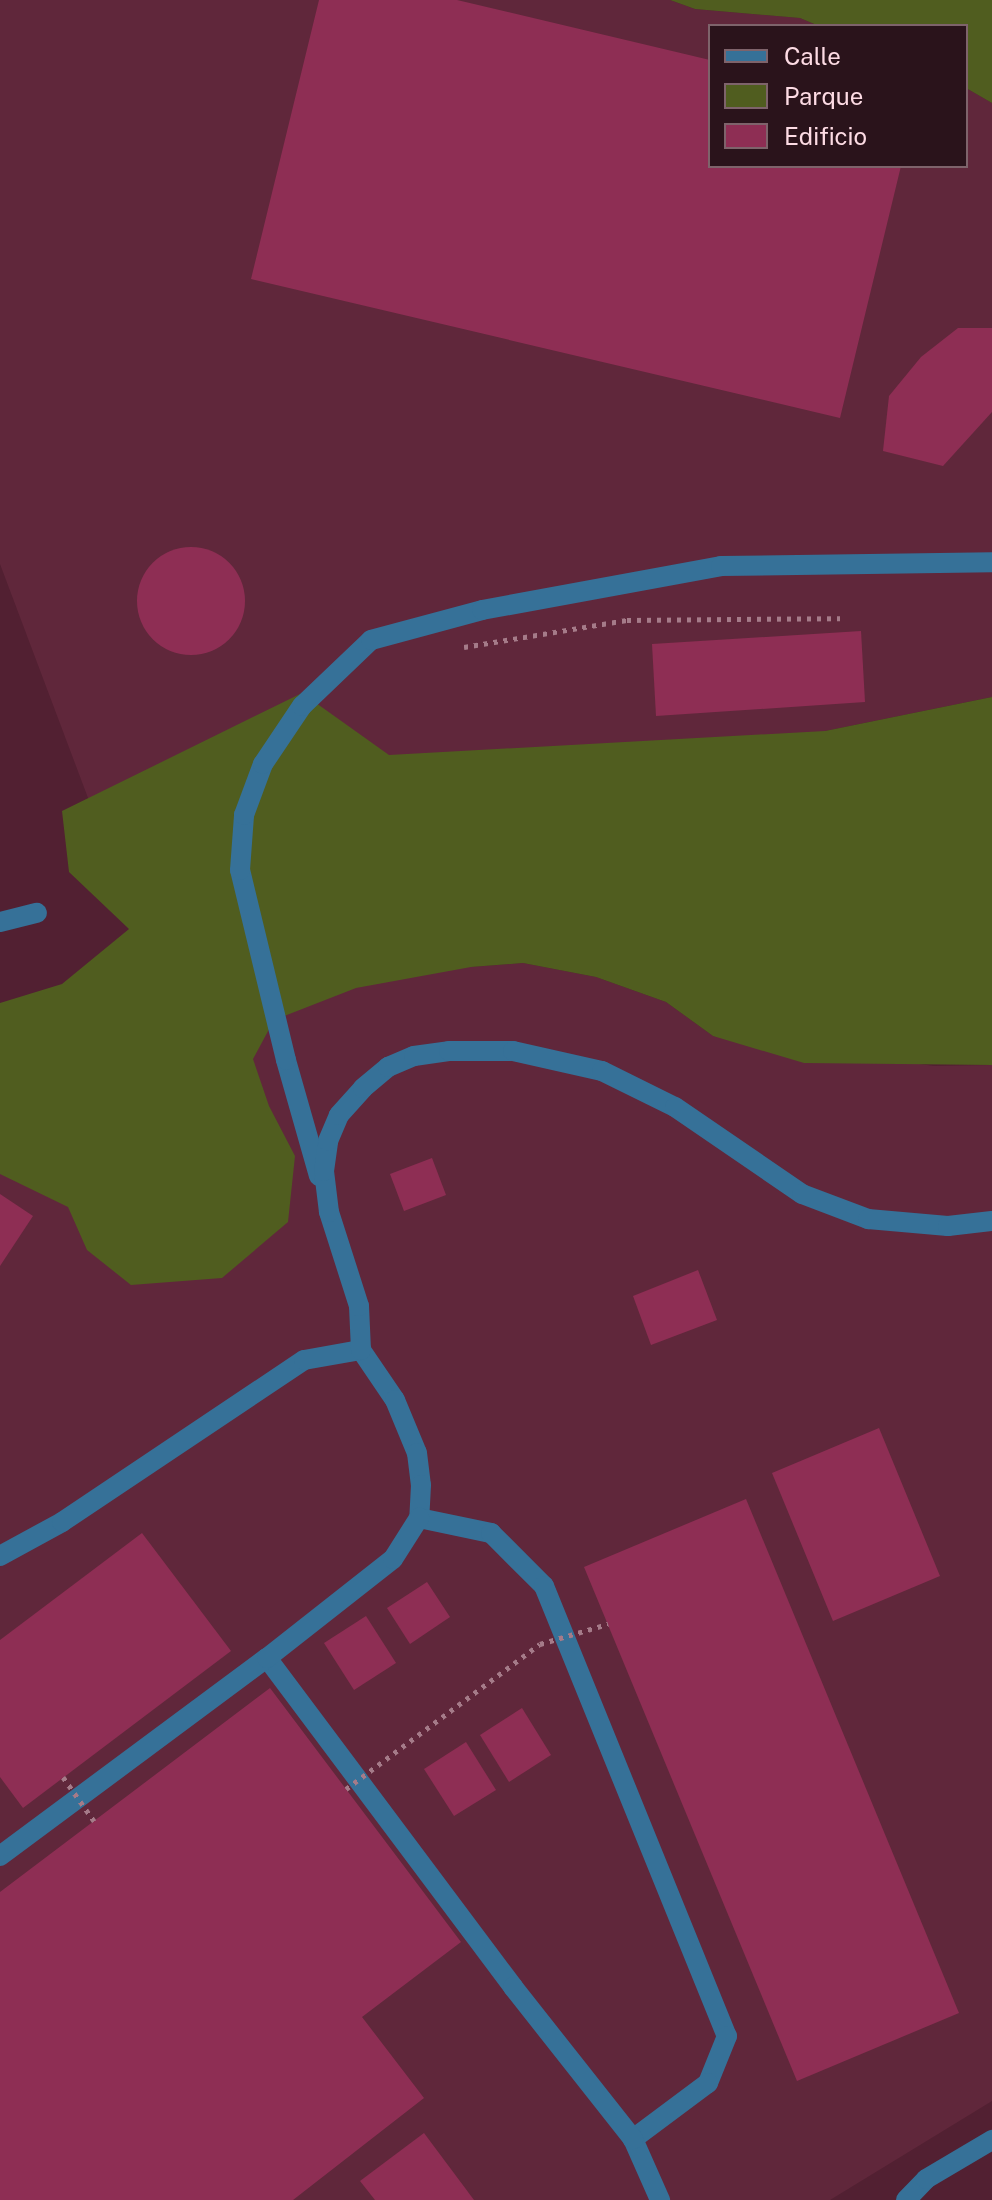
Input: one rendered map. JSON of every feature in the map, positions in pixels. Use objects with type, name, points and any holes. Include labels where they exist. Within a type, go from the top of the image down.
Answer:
[{"type":"street","points":[[0,1856],[267,1658],[393,1559],[419,1518],[421,1485],[417,1453],[395,1400],[361,1350],[359,1306],[286,1060],[240,870],[244,815],[263,764],[302,706],[371,640],[482,610],[721,566],[992,562]]},
{"type":"street","points":[[0,922],[37,913]]},
{"type":"street","points":[[329,1212],[324,1171],[328,1141],[339,1115],[363,1088],[388,1067],[414,1056],[449,1051],[513,1051],[602,1071],[675,1107],[802,1194],[868,1219],[948,1226],[992,1221]]},
{"type":"street","points":[[0,1556],[62,1522],[304,1360],[361,1350]]},
{"type":"street","points":[[419,1518],[491,1533],[544,1586],[727,2036],[708,2083],[633,2139]]},
{"type":"street","points":[[267,1658],[513,1987],[633,2139],[660,2200]]},
{"type":"street","points":[[906,2200],[926,2179],[992,2140]]},
{"type":"path","points":[[457,649],[627,620],[840,618]]},
{"type":"path","points":[[346,1789],[540,1644],[608,1624]]},
{"type":"path","points":[[63,1777],[94,1821]]},
{"type":"shaded area","points":[[0,0],[670,0],[695,9],[800,18],[814,24],[708,24],[708,168],[968,168],[968,89],[992,103],[992,697],[825,731],[471,967],[523,963],[596,977],[666,1002],[713,1036],[934,1066],[992,1065],[992,2101],[830,2200],[0,2200],[0,1072],[146,952],[0,564]]},
{"type":"green space","points":[[670,0],[992,0],[992,103],[968,89],[968,24],[814,24],[800,18],[695,9]]},
{"type":"green space","points":[[302,693],[389,755],[825,731],[992,697],[992,1065],[804,1063],[713,1036],[666,1002],[596,977],[523,963],[471,967],[356,988],[274,1020],[253,1059],[269,1106],[295,1156],[288,1222],[222,1278],[131,1285],[87,1250],[68,1207],[0,1174],[0,1003],[62,984],[129,929],[69,872],[62,811]]},
{"type":"building","points":[[319,0],[457,0],[708,60],[708,168],[901,168],[840,418],[251,279]]},
{"type":"building","points":[[958,328],[992,328],[992,412],[943,466],[883,451],[889,396],[921,357]]},
{"type":"building","points":[[191,547],[212,552],[229,563],[240,580],[245,601],[240,622],[229,639],[212,650],[191,655],[170,650],[153,639],[142,622],[137,601],[142,580],[153,563],[170,552]]},
{"type":"building","points":[[861,631],[865,702],[656,716],[652,644]]},
{"type":"building","points":[[432,1158],[446,1195],[404,1211],[390,1174]]},
{"type":"building","points":[[0,1194],[33,1216],[0,1266]]},
{"type":"building","points":[[698,1270],[717,1320],[651,1345],[633,1296]]},
{"type":"building","points":[[879,1428],[940,1576],[833,1621],[772,1473]]},
{"type":"building","points":[[746,1499],[959,2013],[797,2081],[584,1567]]},
{"type":"building","points":[[142,1533],[231,1651],[23,1808],[0,1777],[0,1640]]},
{"type":"building","points":[[427,1582],[450,1617],[410,1644],[387,1608]]},
{"type":"building","points":[[366,1616],[396,1663],[354,1690],[324,1643]]},
{"type":"building","points":[[270,1688],[461,1942],[362,2017],[424,2098],[293,2200],[0,2200],[0,1892]]},
{"type":"building","points":[[522,1708],[551,1755],[509,1782],[480,1735]]},
{"type":"building","points":[[466,1742],[496,1790],[454,1816],[424,1769]]},
{"type":"building","points":[[424,2133],[474,2200],[375,2200],[360,2181]]}]
